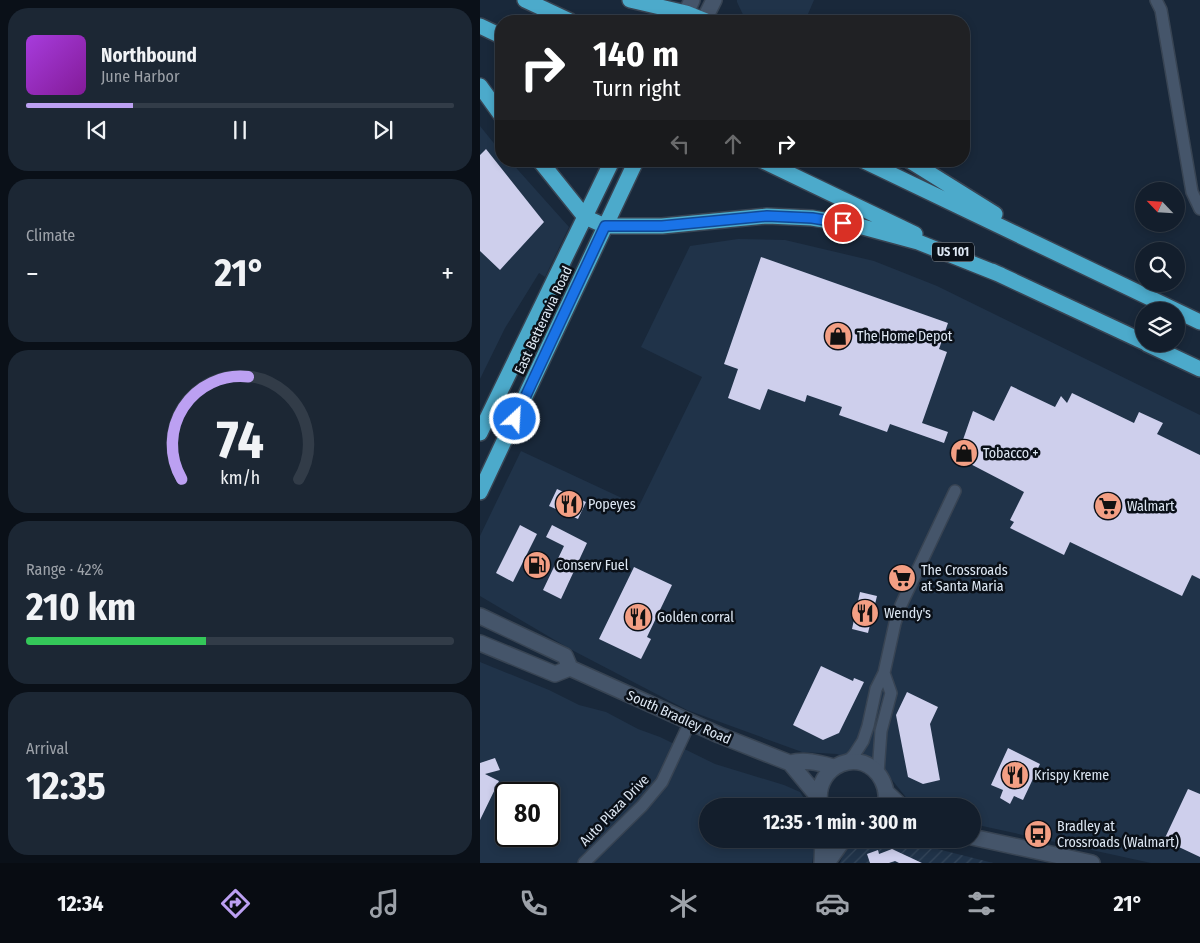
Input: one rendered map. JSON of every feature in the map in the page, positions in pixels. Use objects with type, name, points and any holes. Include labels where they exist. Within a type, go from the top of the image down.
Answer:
[{"type":"highway","points":[[525,0],[557,15]]},
{"type":"highway","points":[[630,0],[686,11]]},
{"type":"highway","points":[[480,26],[495,33]]},
{"type":"highway","points":[[480,86],[495,107]]},
{"type":"highway","points":[[545,167],[585,217],[605,226],[662,226],[767,216],[812,218],[859,226],[918,242],[1001,275]]},
{"type":"highway","name":"East Betteravia Road","points":[[480,433],[609,167]]},
{"type":"highway","name":"East Betteravia Road","points":[[480,492],[633,167]]},
{"type":"highway","name":"US 101","points":[[776,167],[1135,338]]},
{"type":"highway","points":[[877,167],[1200,322]]},
{"type":"highway","points":[[920,167],[1060,254]]},
{"type":"highway","name":"US 101","points":[[1164,352],[1200,369]]},
{"type":"street","points":[[707,15],[714,0]]},
{"type":"street","points":[[1156,0],[1161,10],[1192,192],[1200,209]]},
{"type":"street","points":[[820,798],[819,788],[825,776],[854,755],[863,741],[876,689],[884,673],[900,605],[955,491]]},
{"type":"street","name":"South Bradley Road","points":[[480,616],[565,656],[570,668],[763,754],[790,764],[817,798]]},
{"type":"street","points":[[480,643],[555,674],[570,668]]},
{"type":"street","points":[[884,673],[891,693],[881,732],[878,773],[886,787],[885,798]]},
{"type":"street","name":"Auto Plaza Drive","points":[[584,863],[642,806],[662,782],[690,722]]},
{"type":"street","name":"South Bradley Road","points":[[790,764],[800,760],[840,765],[861,763],[870,766],[878,773]]},
{"type":"street","points":[[981,839],[1092,863]]},
{"type":"street","points":[[822,863],[823,848]]},
{"type":"street","points":[[827,863],[838,848]]},
{"type":"shaded area","points":[[737,0],[814,0],[808,15],[743,15]]},
{"type":"shaded area","points":[[480,126],[495,145],[495,167],[515,167],[569,227],[545,277],[539,273],[505,328],[480,379]]},
{"type":"shaded area","name":"The Crossroads at Santa Maria","points":[[738,239],[785,240],[874,261],[937,286],[1200,415],[1200,863],[1151,863],[981,826],[981,798],[907,798],[888,775],[837,754],[802,752],[687,710],[570,649],[480,596],[480,536],[521,451],[639,506],[702,377],[641,347],[690,246]]},
{"type":"shaded area","points":[[480,662],[549,690],[579,705],[606,712],[638,729],[660,737],[715,764],[784,785],[800,792],[804,798],[699,798],[699,848],[815,848],[812,863],[480,863]]},
{"type":"shaded area","points":[[849,848],[934,848],[993,863],[840,863],[844,853]]},
{"type":"building","points":[[486,149],[495,160],[495,167],[500,167],[544,222],[500,270],[480,251],[480,155]]},
{"type":"building","name":"The Home Depot","points":[[761,257],[948,323],[939,349],[947,352],[922,423],[948,432],[944,443],[890,424],[887,432],[839,415],[842,407],[807,395],[805,402],[768,389],[760,410],[728,398],[738,369],[724,364]]},
{"type":"building","name":"Walmart","points":[[1011,386],[1055,407],[1061,396],[1067,403],[1072,393],[1134,423],[1139,412],[1163,423],[1157,434],[1200,455],[1200,579],[1192,575],[1182,596],[1070,542],[1064,555],[1010,528],[1014,522],[1010,520],[1024,492],[957,457],[973,411],[994,421]]},
{"type":"building","points":[[557,489],[586,502],[578,519],[549,506]]},
{"type":"building","points":[[520,525],[537,534],[513,582],[496,573]]},
{"type":"building","points":[[552,525],[587,543],[561,599],[543,590],[564,546],[546,537]]},
{"type":"building","points":[[634,567],[672,585],[647,637],[651,639],[641,659],[599,639]]},
{"type":"building","points":[[860,592],[877,596],[868,633],[852,629]]},
{"type":"building","points":[[821,666],[853,681],[854,678],[864,682],[839,733],[823,740],[793,725]]},
{"type":"building","points":[[907,692],[938,707],[930,724],[940,780],[923,784],[908,777],[896,715]]},
{"type":"building","name":"Krispy Kreme","points":[[1008,748],[1040,764],[1023,800],[1014,796],[1010,804],[1000,798],[1003,790],[991,785]]},
{"type":"building","points":[[495,758],[500,770],[485,774],[499,781],[495,782],[495,789],[480,820],[480,763]]},
{"type":"building","points":[[1188,789],[1200,794],[1200,857],[1164,840]]},
{"type":"building","points":[[892,849],[922,863],[899,863],[895,861],[889,863],[870,863],[867,854],[878,850],[879,854]]},
{"type":"place","name":"The Home Depot","points":[[838,336]]},
{"type":"place","name":"Tobacco +","points":[[964,453]]},
{"type":"place","name":"Popeyes","points":[[569,504]]},
{"type":"place","name":"Walmart","points":[[1108,506]]},
{"type":"place","name":"Conserv Fuel","points":[[537,565]]},
{"type":"place","name":"The Crossroads at Santa Maria","points":[[902,578]]},
{"type":"place","name":"Wendy's","points":[[865,613]]},
{"type":"place","name":"Golden corral","points":[[638,617]]},
{"type":"place","name":"Krispy Kreme","points":[[1015,775]]},
{"type":"place","name":"Bradley at Crossroads (Walmart)","points":[[1038,834]]},
{"type":"route","points":[[515,419],[605,226],[662,226],[767,216],[812,218],[843,223]]}]
